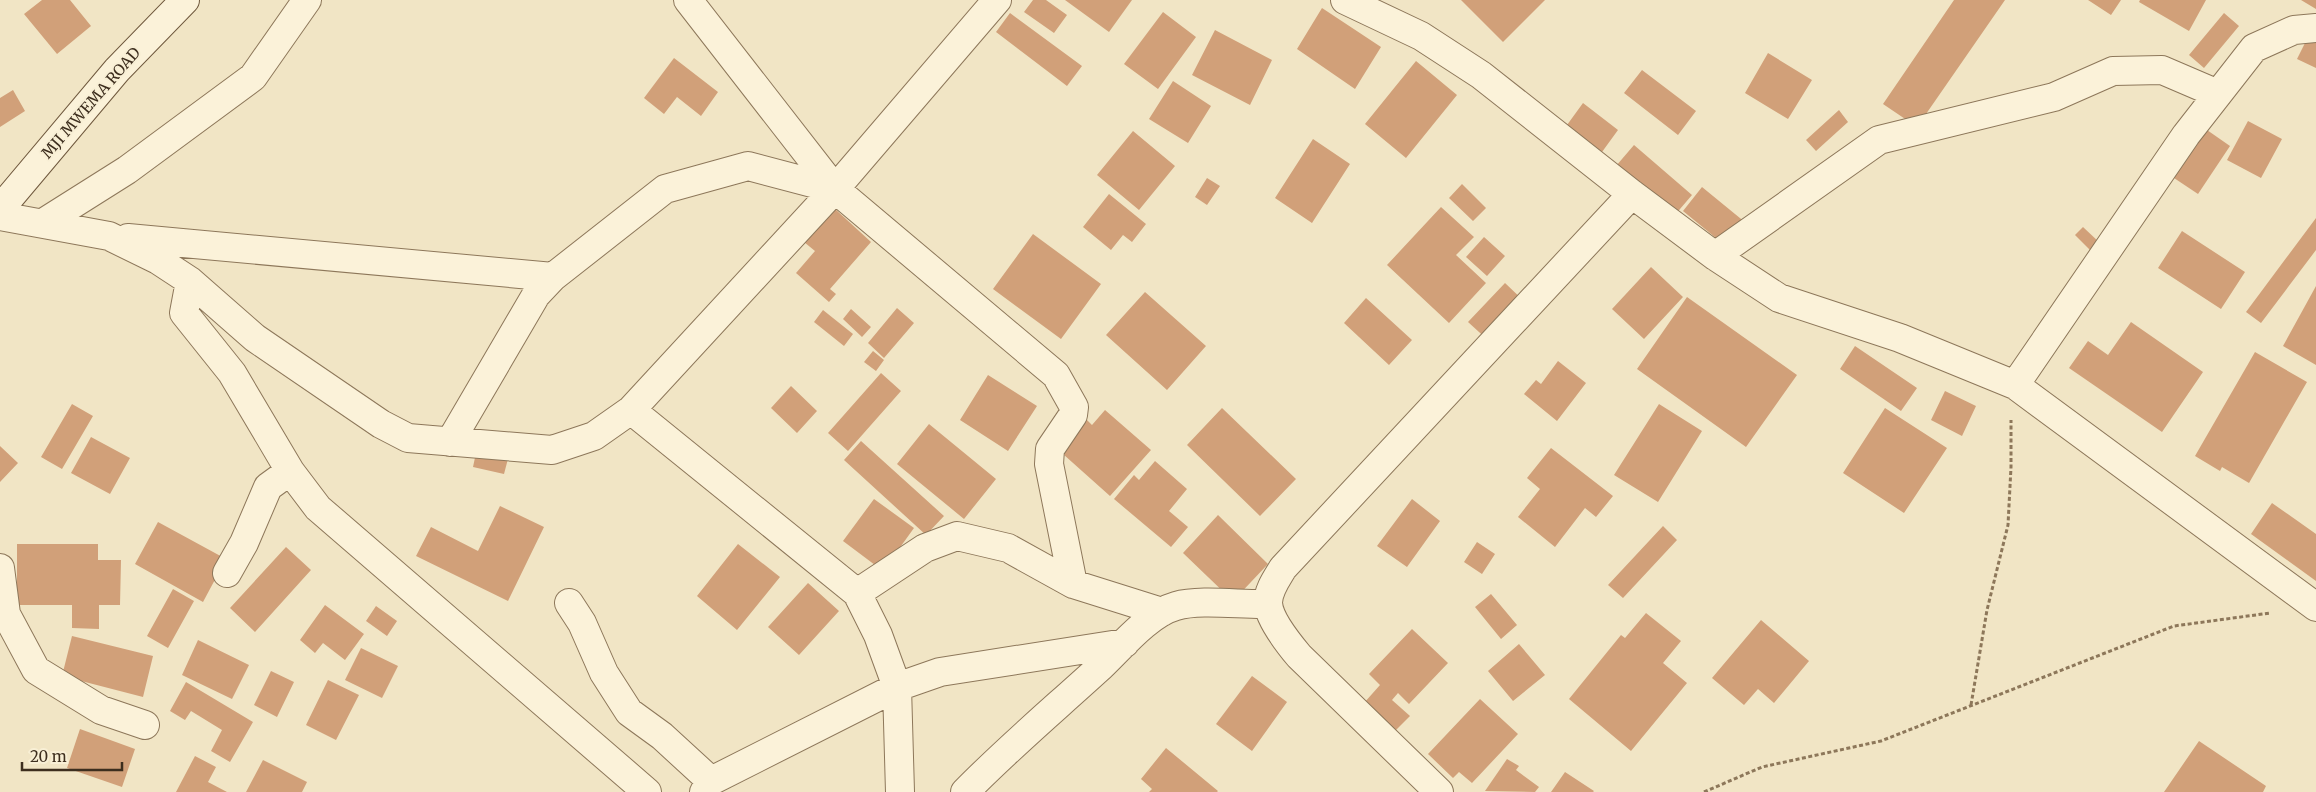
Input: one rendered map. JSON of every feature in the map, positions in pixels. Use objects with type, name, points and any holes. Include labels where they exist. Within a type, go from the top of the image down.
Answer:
[{"type":"street","name":"MJI MWEMA ROAD","points":[[0,209],[118,70],[186,0]]},
{"type":"street","points":[[43,223],[126,170],[253,77],[307,0]]},
{"type":"street","points":[[688,0],[835,188],[1056,374],[1074,407],[1073,415],[1050,449],[1049,464],[1073,584]]},
{"type":"street","points":[[109,236],[158,260],[190,281],[255,338],[381,424],[408,438],[552,450],[594,436],[631,410],[835,188],[998,0]]},
{"type":"street","points":[[1345,0],[1421,36],[1480,75],[1632,194],[1715,256],[1780,298],[1900,338],[2011,383],[2316,607]]},
{"type":"street","points":[[2011,383],[2186,135],[2254,48],[2294,30],[2316,28]]},
{"type":"street","points":[[1715,256],[1879,140],[2054,97],[2113,72],[2162,70],[2218,94]]},
{"type":"street","points":[[450,442],[536,295],[553,277],[664,189],[748,166],[835,188]]},
{"type":"street","points":[[1439,792],[1299,656],[1276,624],[1268,604],[1272,586],[1283,568],[1632,194]]},
{"type":"street","points":[[0,216],[109,236],[553,277]]},
{"type":"street","points":[[190,281],[184,313],[232,373],[290,471],[318,508],[646,792]]},
{"type":"street","points":[[631,410],[857,593],[878,636],[897,687],[900,792]]},
{"type":"street","points":[[227,573],[244,543],[268,487],[290,471]]},
{"type":"street","points":[[857,593],[925,548],[956,536],[1008,548],[1073,584],[1162,612]]},
{"type":"street","points":[[0,568],[6,614],[36,670],[101,710],[145,725]]},
{"type":"street","points":[[569,603],[582,623],[604,673],[629,712],[662,736],[708,786],[897,687],[940,672],[1125,643]]},
{"type":"street","points":[[964,792],[1013,744],[1162,612],[1176,606],[1192,604],[1268,604]]},
{"type":"path","points":[[1971,706],[1988,610],[2008,525],[2011,467],[2011,383]]},
{"type":"path","points":[[1704,792],[1762,767],[1881,741],[2174,626],[2316,607]]},
{"type":"building","points":[[42,0],[70,0],[91,26],[57,54],[24,14]]},
{"type":"building","points":[[1033,0],[1046,0],[1067,15],[1054,33],[1024,12]]},
{"type":"building","points":[[1065,0],[1132,0],[1109,32]]},
{"type":"building","points":[[1461,0],[1545,0],[1503,42]]},
{"type":"building","points":[[1954,0],[2005,0],[1917,127],[1883,104]]},
{"type":"building","points":[[2088,0],[2121,0],[2111,15]]},
{"type":"building","points":[[2140,0],[2206,0],[2189,31],[2139,2]]},
{"type":"building","points":[[2301,0],[2316,0],[2316,9]]},
{"type":"building","points":[[1322,8],[1381,47],[1355,89],[1297,49]]},
{"type":"building","points":[[1163,12],[1196,37],[1158,89],[1124,64]]},
{"type":"building","points":[[1010,13],[1082,66],[1067,86],[996,32]]},
{"type":"building","points":[[2224,13],[2239,26],[2204,68],[2189,55]]},
{"type":"building","points":[[1215,30],[1272,60],[1250,105],[1192,75]]},
{"type":"building","points":[[2308,37],[2316,41],[2316,68],[2297,59]]},
{"type":"building","points":[[1768,53],[1812,80],[1788,119],[1745,93]]},
{"type":"building","points":[[674,58],[718,92],[701,116],[677,97],[664,114],[644,98]]},
{"type":"building","points":[[1416,61],[1457,95],[1406,158],[1365,124]]},
{"type":"building","points":[[1642,70],[1696,111],[1678,135],[1624,93]]},
{"type":"building","points":[[1173,81],[1211,106],[1188,143],[1149,119]]},
{"type":"building","points":[[13,90],[25,111],[0,127],[0,98]]},
{"type":"building","points":[[1583,103],[1618,130],[1602,152],[1567,125]]},
{"type":"building","points":[[1839,110],[1848,122],[1816,151],[1806,140]]},
{"type":"building","points":[[2248,121],[2282,139],[2261,178],[2227,160]]},
{"type":"building","points":[[2207,130],[2230,146],[2198,194],[2174,178]]},
{"type":"building","points":[[1133,131],[1175,166],[1139,210],[1097,175]]},
{"type":"building","points":[[1313,139],[1350,164],[1312,223],[1275,198]]},
{"type":"building","points":[[1634,145],[1692,195],[1674,216],[1616,166]]},
{"type":"building","points":[[1207,178],[1220,186],[1207,205],[1195,197]]},
{"type":"building","points":[[1462,184],[1486,208],[1473,221],[1449,198]]},
{"type":"building","points":[[1702,187],[1746,223],[1727,247],[1683,211]]},
{"type":"building","points":[[1109,194],[1146,224],[1132,242],[1123,235],[1111,250],[1083,227]]},
{"type":"building","points":[[1441,207],[1474,237],[1456,255],[1486,283],[1449,323],[1387,265]]},
{"type":"building","points":[[834,208],[871,242],[830,289],[836,294],[829,302],[796,273],[815,251],[804,242]]},
{"type":"building","points":[[2316,218],[2316,250],[2261,323],[2246,312]]},
{"type":"building","points":[[2083,227],[2100,243],[2092,252],[2075,235]]},
{"type":"building","points":[[2182,231],[2245,272],[2221,309],[2158,268]]},
{"type":"building","points":[[1033,234],[1101,284],[1061,339],[993,289]]},
{"type":"building","points":[[1484,237],[1505,256],[1487,276],[1466,257]]},
{"type":"building","points":[[1651,267],[1683,297],[1644,339],[1612,309]]},
{"type":"building","points":[[1505,283],[1526,303],[1490,342],[1468,322]]},
{"type":"building","points":[[2316,286],[2316,365],[2283,346]]},
{"type":"building","points":[[1145,292],[1206,346],[1167,390],[1106,335]]},
{"type":"building","points":[[1687,297],[1797,375],[1746,447],[1637,369]]},
{"type":"building","points":[[1366,298],[1412,340],[1389,365],[1344,323]]},
{"type":"building","points":[[897,308],[914,323],[884,358],[868,343]]},
{"type":"building","points":[[851,309],[871,327],[862,337],[843,319]]},
{"type":"building","points":[[823,310],[853,334],[844,346],[814,322]]},
{"type":"building","points":[[2131,322],[2203,372],[2162,432],[2069,368],[2088,341],[2108,355]]},
{"type":"building","points":[[1855,346],[1917,388],[1901,411],[1840,369]]},
{"type":"building","points":[[873,351],[884,360],[876,371],[864,362]]},
{"type":"building","points":[[2255,352],[2307,382],[2249,483],[2222,467],[2220,471],[2195,456]]},
{"type":"building","points":[[1558,361],[1586,383],[1557,421],[1524,394],[1536,380],[1541,384]]},
{"type":"building","points":[[881,373],[901,391],[848,451],[828,433]]},
{"type":"building","points":[[988,375],[1037,406],[1008,451],[960,420]]},
{"type":"building","points":[[791,386],[817,411],[797,433],[771,408]]},
{"type":"building","points":[[1945,391],[1976,406],[1962,436],[1931,420]]},
{"type":"building","points":[[72,404],[93,416],[62,469],[41,457]]},
{"type":"building","points":[[1659,404],[1702,431],[1658,502],[1614,475]]},
{"type":"building","points":[[1222,408],[1296,479],[1260,516],[1187,445]]},
{"type":"building","points":[[1885,408],[1947,448],[1904,513],[1843,473]]},
{"type":"building","points":[[1105,410],[1151,450],[1110,496],[1054,446],[1082,415],[1092,425]]},
{"type":"building","points":[[929,424],[996,479],[964,519],[897,464]]},
{"type":"building","points":[[91,437],[130,458],[110,494],[71,473]]},
{"type":"building","points":[[861,441],[944,516],[926,535],[844,460]]},
{"type":"building","points":[[0,446],[18,463],[0,482]]},
{"type":"building","points":[[477,448],[509,455],[504,474],[473,467]]},
{"type":"building","points":[[1551,448],[1613,496],[1596,517],[1585,508],[1555,547],[1518,517],[1540,489],[1527,478]]},
{"type":"building","points":[[1155,461],[1187,489],[1169,511],[1188,527],[1171,547],[1114,499],[1134,475],[1139,480]]},
{"type":"building","points":[[874,499],[914,528],[883,571],[843,541]]},
{"type":"building","points":[[1412,499],[1440,521],[1407,567],[1377,546]]},
{"type":"building","points":[[2272,503],[2316,534],[2316,581],[2251,534]]},
{"type":"building","points":[[500,506],[544,527],[508,601],[416,556],[431,527],[478,551]]},
{"type":"building","points":[[1218,515],[1268,564],[1233,601],[1183,553]]},
{"type":"building","points":[[158,522],[226,559],[203,602],[135,564]]},
{"type":"building","points":[[1663,526],[1677,540],[1623,598],[1608,585]]},
{"type":"building","points":[[1477,542],[1495,554],[1482,574],[1464,562]]},
{"type":"building","points":[[17,544],[98,544],[98,560],[121,560],[120,605],[99,605],[99,629],[72,628],[72,605],[17,605]]},
{"type":"building","points":[[738,544],[780,577],[737,630],[697,596]]},
{"type":"building","points":[[286,547],[311,570],[255,632],[230,608]]},
{"type":"building","points":[[808,583],[839,611],[799,655],[768,627]]},
{"type":"building","points":[[173,589],[194,601],[168,648],[147,636]]},
{"type":"building","points":[[1491,594],[1517,625],[1501,639],[1475,607]]},
{"type":"building","points":[[325,605],[364,634],[345,660],[323,643],[315,653],[300,640]]},
{"type":"building","points":[[376,606],[397,621],[387,636],[366,621]]},
{"type":"building","points":[[1646,613],[1681,641],[1663,663],[1687,683],[1631,751],[1569,699],[1621,635],[1625,638]]},
{"type":"building","points":[[1761,620],[1809,661],[1774,703],[1758,689],[1744,705],[1712,678]]},
{"type":"building","points":[[1412,629],[1448,663],[1409,704],[1398,693],[1392,700],[1410,716],[1394,732],[1364,703],[1380,685],[1369,674]]},
{"type":"building","points":[[72,636],[153,656],[143,697],[62,676]]},
{"type":"building","points":[[198,640],[249,665],[232,699],[182,675]]},
{"type":"building","points":[[1519,644],[1545,675],[1513,701],[1488,671]]},
{"type":"building","points":[[361,648],[398,666],[382,698],[345,680]]},
{"type":"building","points":[[271,671],[294,682],[277,717],[254,705]]},
{"type":"building","points":[[1252,676],[1287,702],[1252,751],[1216,724]]},
{"type":"building","points":[[328,680],[359,695],[336,740],[306,725]]},
{"type":"building","points":[[186,682],[253,722],[230,762],[211,751],[222,730],[191,711],[185,720],[170,711]]},
{"type":"building","points":[[1480,699],[1518,734],[1472,783],[1459,772],[1453,778],[1428,754]]},
{"type":"building","points":[[80,729],[135,749],[122,787],[67,768]]},
{"type":"building","points":[[2199,741],[2266,786],[2263,792],[2164,792]]},
{"type":"building","points":[[1166,748],[1218,791],[1149,792],[1152,789],[1141,779]]},
{"type":"building","points":[[195,756],[216,767],[208,782],[227,792],[176,792]]},
{"type":"building","points":[[1507,759],[1519,766],[1516,770],[1539,787],[1535,792],[1485,791]]},
{"type":"building","points":[[263,760],[307,782],[302,792],[246,792]]},
{"type":"building","points":[[1565,772],[1594,791],[1551,792]]}]
